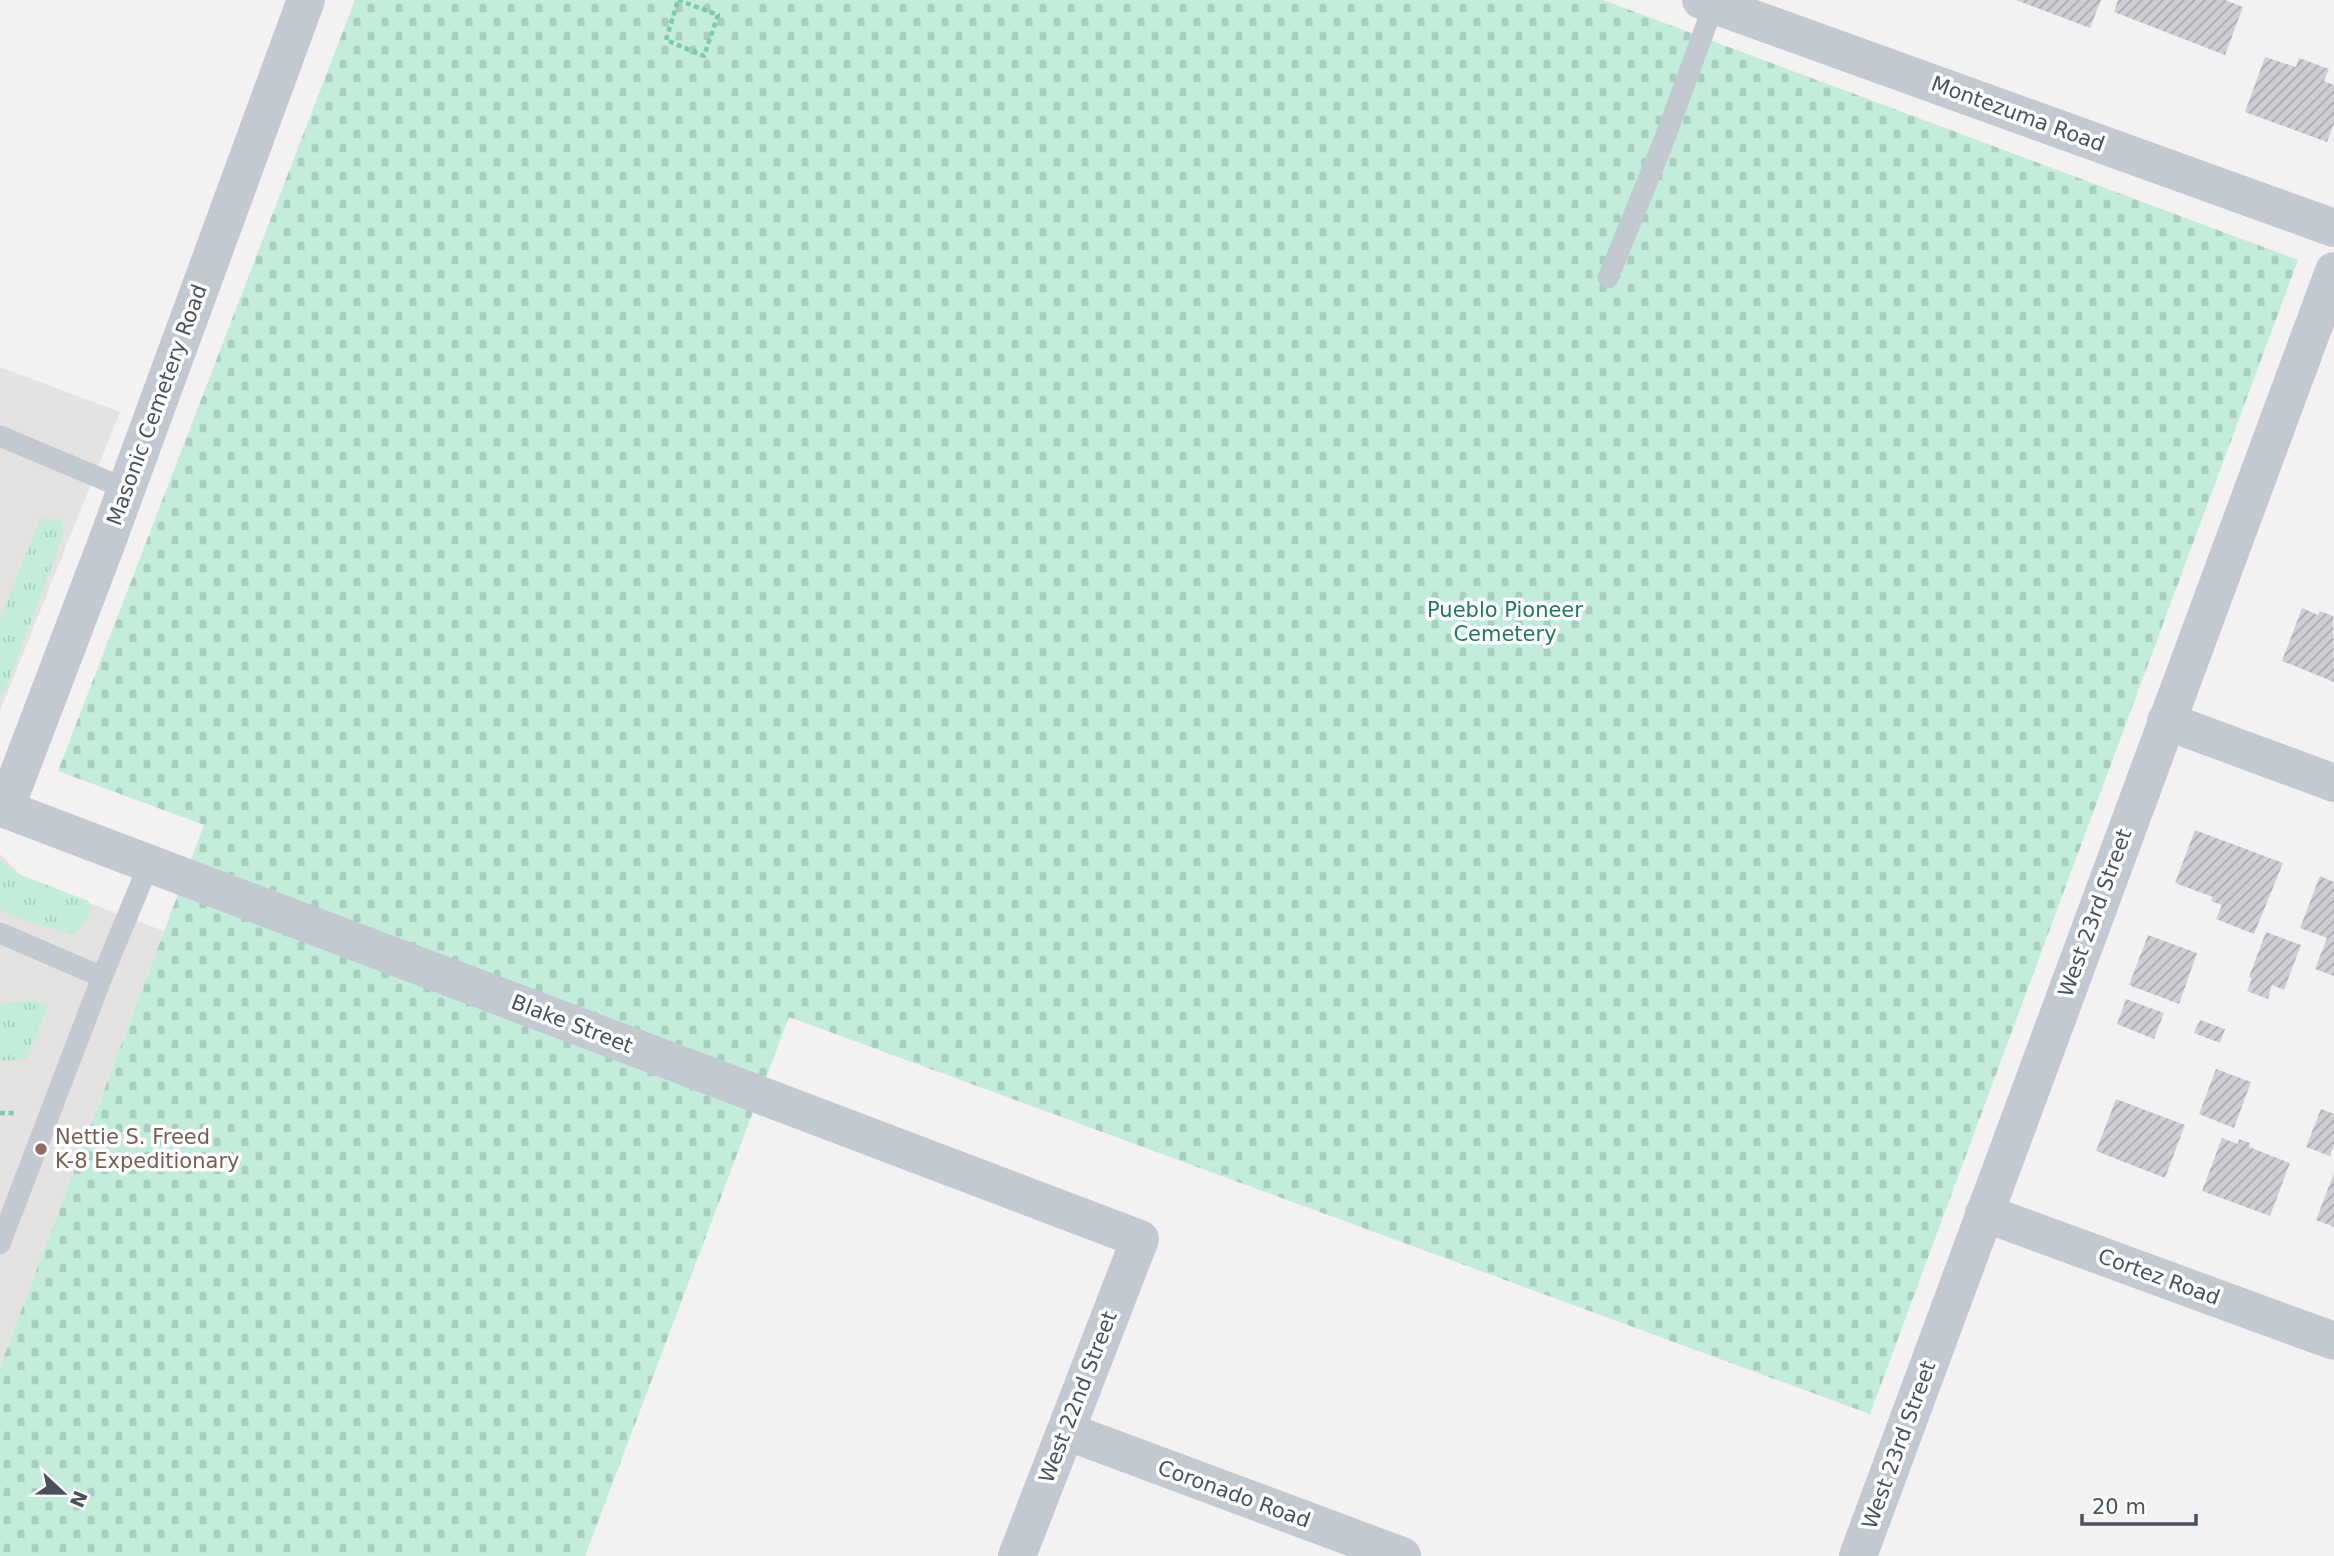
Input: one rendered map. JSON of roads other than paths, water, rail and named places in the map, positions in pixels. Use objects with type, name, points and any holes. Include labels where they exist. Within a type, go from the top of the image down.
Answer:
[{"type":"street","name":"Masonic Cemetery Road","points":[[5,809],[12,755],[126,489],[306,0]]},
{"type":"street","name":"Montezuma Road","points":[[1708,2],[2334,228]]},
{"type":"street","name":"West 23rd Street","points":[[1858,1556],[2334,271]]},
{"type":"street","points":[[2166,721],[2334,783]]},
{"type":"street","name":"Blake Street","points":[[5,809],[1140,1239]]},
{"type":"street","name":"Cortez Road","points":[[1984,1213],[2334,1341]]},
{"type":"street","name":"West 22nd Street","points":[[1017,1556],[1140,1239]]},
{"type":"street","name":"Coronado Road","points":[[1066,1431],[1402,1556]]},
{"type":"lane","points":[[1608,278],[1663,143],[1708,2]]},
{"type":"lane","points":[[0,436],[126,489]]},
{"type":"lane","points":[[0,1244],[102,977],[149,864]]},
{"type":"lane","points":[[0,933],[102,977]]},
{"type":"place","name":"Nettie S. Freed K-8 Expeditionary","points":[[41,1149]]},
{"type":"park label","name":"Pueblo Pioneer Cemetery","points":[[1505,622]]}]
